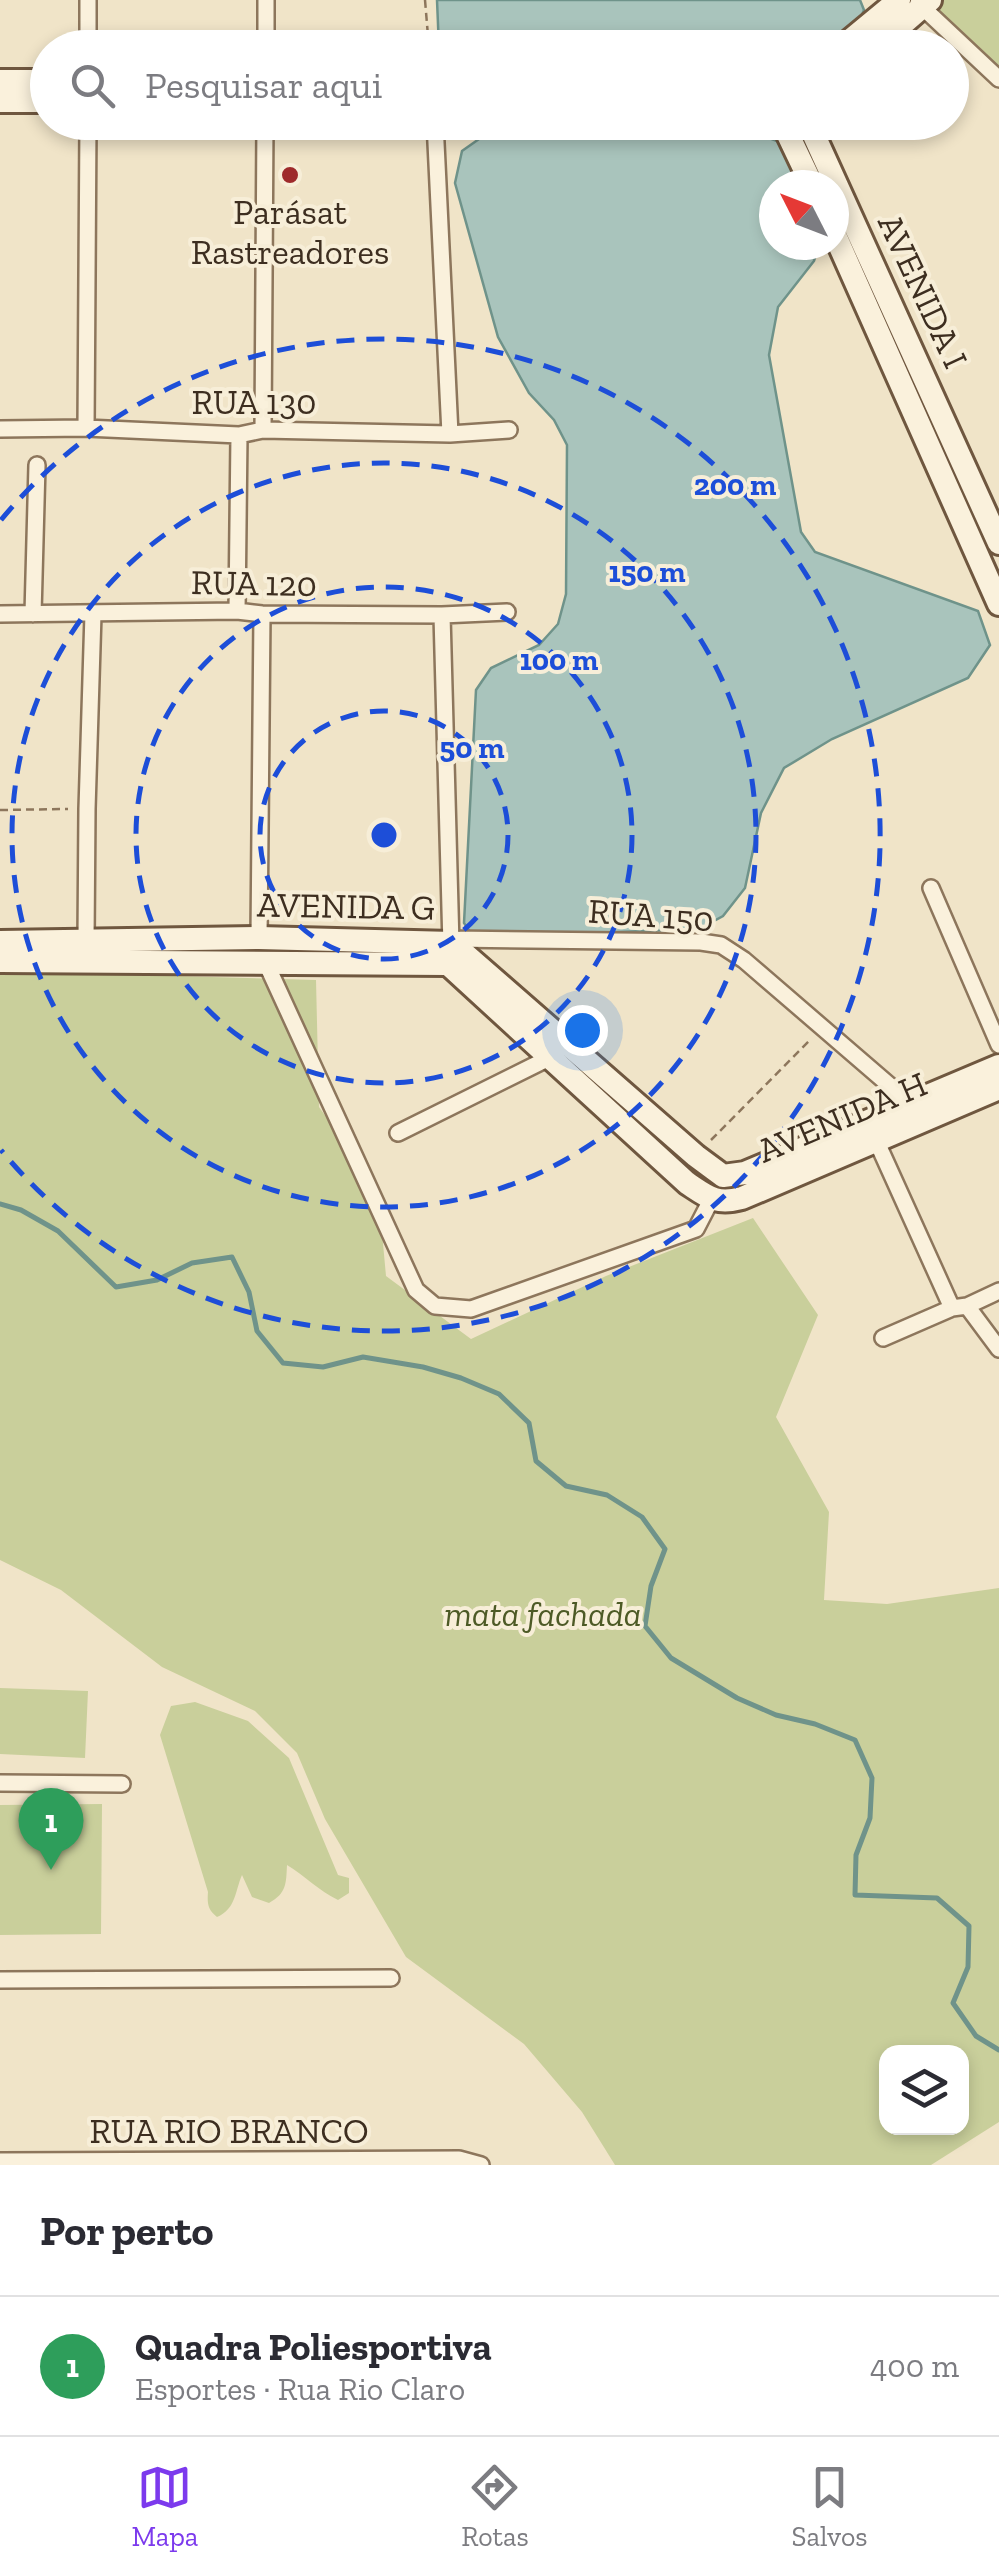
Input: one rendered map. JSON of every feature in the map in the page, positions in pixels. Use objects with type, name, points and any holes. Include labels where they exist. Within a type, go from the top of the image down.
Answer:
[{"type":"street","points":[[88,0],[88,30]]},
{"type":"street","points":[[266,0],[266,30]]},
{"type":"street","points":[[863,30],[899,0]]},
{"type":"street","points":[[894,30],[923,2],[951,30]]},
{"type":"street","points":[[969,49],[999,79]]},
{"type":"street","points":[[0,81],[30,81]]},
{"type":"street","points":[[0,102],[30,101]]},
{"type":"street","points":[[86,428],[88,140]]},
{"type":"street","points":[[263,430],[265,140]]},
{"type":"street","points":[[436,140],[450,434]]},
{"type":"street","points":[[791,140],[805,170]]},
{"type":"street","name":"AVENIDA I","points":[[817,140],[993,512],[999,543]]},
{"type":"street","name":"AVENIDA I","points":[[846,260],[999,604]]},
{"type":"street","name":"RUA 130","points":[[0,429],[86,428],[239,435],[263,430],[450,434],[509,430]]},
{"type":"street","points":[[237,611],[239,435]]},
{"type":"street","points":[[33,614],[37,464]]},
{"type":"street","points":[[963,523],[993,512]]},
{"type":"street","name":"RUA 120","points":[[0,614],[507,612]]},
{"type":"street","points":[[86,940],[93,614]]},
{"type":"street","points":[[259,938],[262,614]]},
{"type":"street","points":[[442,615],[450,949]]},
{"type":"street","points":[[931,888],[999,1045]]},
{"type":"street","name":"AVENIDA G","points":[[0,942],[259,938],[450,949],[723,1176]]},
{"type":"street","name":"RUA 150","points":[[450,949],[672,940],[721,945],[744,960],[910,1102]]},
{"type":"street","name":"AVENIDA G","points":[[0,961],[266,963],[450,949]]},
{"type":"street","name":"AVENIDA G","points":[[450,949],[551,1057],[688,1183],[712,1200]]},
{"type":"street","points":[[266,963],[416,1290],[436,1306],[470,1309],[696,1228],[723,1176]]},
{"type":"street","points":[[398,1133],[551,1057]]},
{"type":"street","name":"AVENIDA H","points":[[723,1176],[745,1173],[999,1066]]},
{"type":"street","name":"AVENIDA H","points":[[712,1200],[728,1202],[742,1198],[999,1088]]},
{"type":"street","points":[[876,1140],[959,1307],[999,1349]]},
{"type":"street","points":[[883,1338],[999,1290]]},
{"type":"street","points":[[0,1783],[122,1784]]},
{"type":"street","points":[[0,1980],[391,1978]]},
{"type":"street","name":"RUA RIO BRANCO","points":[[0,2161],[459,2159],[482,2165]]},
{"type":"path","points":[[425,0],[428,30]]},
{"type":"path","points":[[0,810],[87,809]]},
{"type":"path","points":[[696,1156],[823,1027]]},
{"type":"green space","points":[[940,0],[999,0],[999,77],[969,45],[969,30],[955,30],[934,7]]},
{"type":"green space","name":"mata fachada","points":[[0,971],[316,980],[319,1107],[378,1189],[386,1276],[471,1339],[606,1276],[753,1218],[818,1315],[776,1417],[829,1512],[824,1600],[887,1604],[999,1588],[999,2122],[931,2165],[615,2165],[582,2112],[524,2044],[406,1957],[325,1819],[297,1753],[255,1711],[162,1667],[61,1590],[0,1560]]},
{"type":"green space","points":[[0,1688],[88,1691],[85,1758],[0,1754]]},
{"type":"green space","points":[[195,1702],[248,1721],[289,1758],[338,1875],[349,1878],[349,1893],[338,1900],[287,1865],[282,1891],[269,1903],[252,1897],[242,1875],[228,1909],[217,1917],[212,1912],[160,1735],[171,1706]]},
{"type":"green space","points":[[102,1804],[101,1934],[0,1935],[0,1805]]},
{"type":"water","points":[[437,0],[860,0],[864,10],[848,30],[438,30]]},
{"type":"water","points":[[478,140],[777,141],[796,170],[759,170],[759,260],[814,260],[778,307],[769,355],[801,532],[815,552],[978,611],[990,645],[968,678],[832,739],[784,768],[761,813],[745,888],[723,916],[699,929],[478,937],[464,923],[476,690],[491,668],[539,645],[558,624],[566,594],[567,445],[554,420],[529,393],[498,337],[455,183],[462,151]]},
{"type":"waterway","points":[[0,1204],[21,1210],[58,1231],[116,1287],[157,1280],[192,1263],[232,1257],[249,1292],[257,1331],[283,1363],[323,1367],[363,1357],[423,1367],[499,1394],[529,1423],[536,1461],[566,1486],[607,1495],[642,1517],[665,1549],[651,1586],[645,1626],[671,1658],[737,1698],[855,1740],[872,1778],[870,1818],[856,1855],[855,1895],[937,1898],[969,1926],[968,1967],[953,2003],[976,2036],[999,2050]]},
{"type":"place","name":"Parásat Rastreadores","points":[[290,175]]},
{"type":"place","name":"Quadra Poliesportiva","points":[[51,1870]]}]
